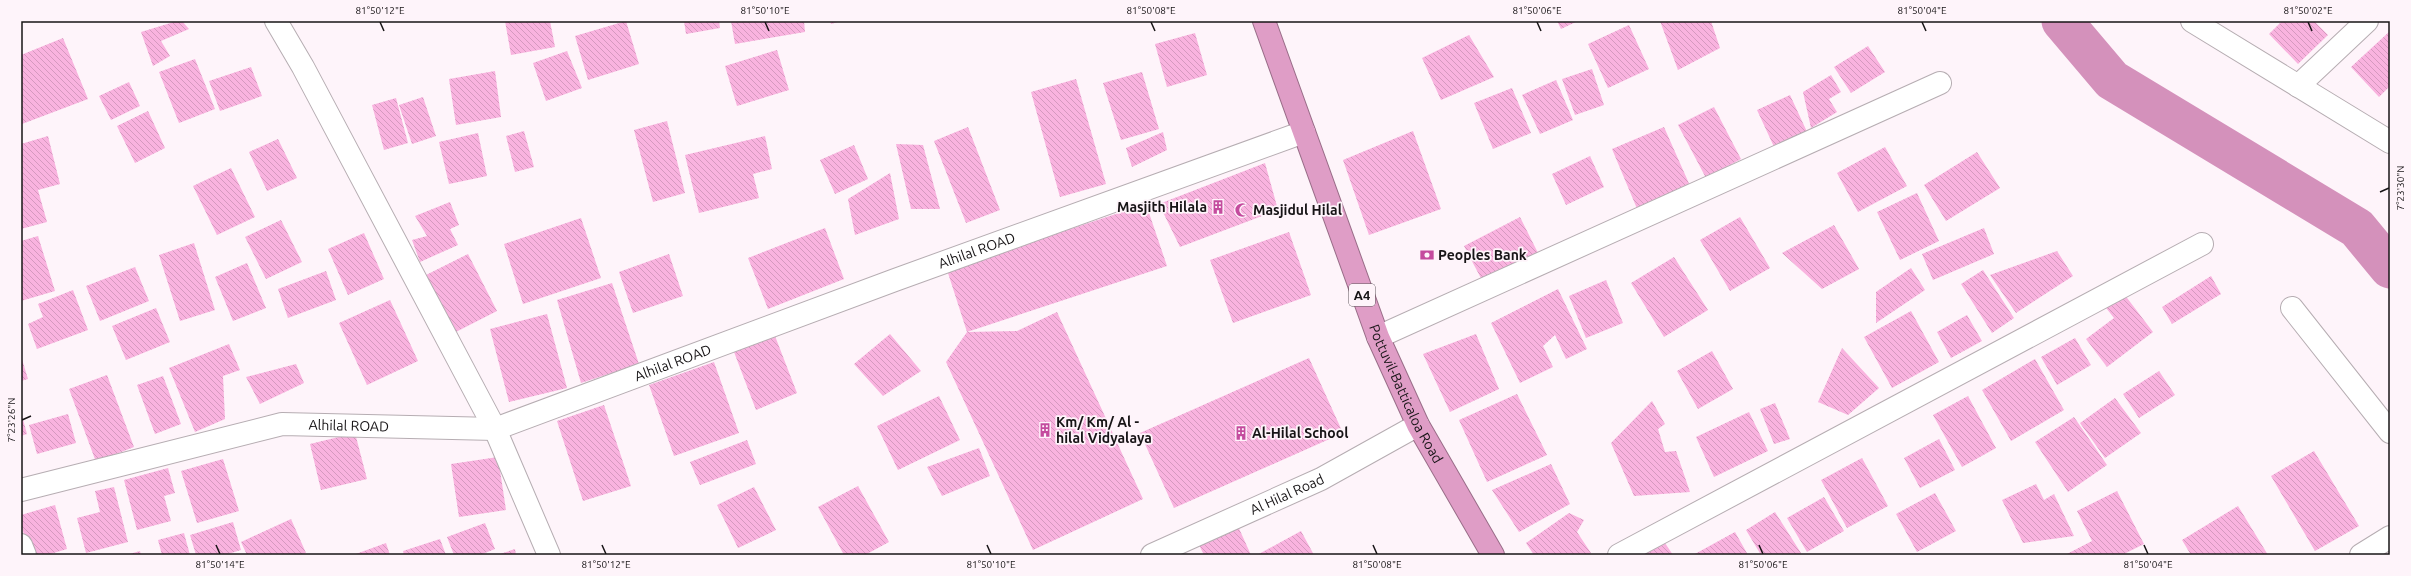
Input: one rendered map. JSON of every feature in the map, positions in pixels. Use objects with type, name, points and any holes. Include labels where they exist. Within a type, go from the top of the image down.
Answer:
[{"type":"highway","name":"Pottuvil-Batticaloa Road","points":[[1264,21],[1378,338],[1418,425],[1493,555]]},
{"type":"street","points":[[276,21],[304,67],[495,429],[549,555]]},
{"type":"street","points":[[2192,21],[2390,142]]},
{"type":"street","points":[[2298,86],[2367,21]]},
{"type":"street","points":[[1378,338],[1940,83]]},
{"type":"street","name":"Alhilal ROAD","points":[[21,490],[282,424],[495,429],[887,283],[1304,132]]},
{"type":"street","points":[[1619,555],[2202,244]]},
{"type":"street","points":[[2292,308],[2390,432]]},
{"type":"street","name":"Al Hilal Road","points":[[1152,555],[1321,479],[1418,425]]},
{"type":"street","points":[[2361,555],[2390,537]]},
{"type":"street","points":[[21,544],[25,555]]},
{"type":"building","points":[[177,21],[182,21],[189,29],[161,41],[170,56],[153,66],[141,32]]},
{"type":"building","points":[[505,21],[550,21],[555,47],[511,55]]},
{"type":"building","points":[[626,21],[639,64],[588,80],[575,36]]},
{"type":"building","points":[[684,21],[719,21],[720,28],[686,34]]},
{"type":"building","points":[[731,21],[804,21],[805,32],[735,44]]},
{"type":"building","points":[[830,21],[841,21],[831,24]]},
{"type":"building","points":[[1557,21],[1578,21],[1561,29]]},
{"type":"building","points":[[1660,21],[1711,21],[1720,48],[1678,70]]},
{"type":"building","points":[[2282,21],[2314,21],[2328,35],[2298,64],[2269,34]]},
{"type":"building","points":[[1629,25],[1649,69],[1608,88],[1588,44]]},
{"type":"building","points":[[2390,31],[2390,86],[2379,97],[2351,67]]},
{"type":"building","points":[[1195,33],[1207,75],[1167,87],[1155,44]]},
{"type":"building","points":[[1469,35],[1494,77],[1441,100],[1422,58]]},
{"type":"building","points":[[63,38],[88,99],[22,124],[21,55]]},
{"type":"building","points":[[1868,46],[1885,72],[1851,93],[1834,67]]},
{"type":"building","points":[[777,50],[789,90],[737,106],[725,66]]},
{"type":"building","points":[[567,51],[582,88],[546,101],[533,63]]},
{"type":"building","points":[[195,59],[215,109],[179,123],[159,72]]},
{"type":"building","points":[[251,67],[262,96],[220,111],[209,81]]},
{"type":"building","points":[[1592,69],[1604,105],[1575,115],[1562,79]]},
{"type":"building","points":[[495,71],[501,117],[456,125],[449,79]]},
{"type":"building","points":[[1142,72],[1159,129],[1121,140],[1103,83]]},
{"type":"building","points":[[1831,75],[1841,92],[1829,99],[1837,112],[1811,128],[1803,92]]},
{"type":"building","points":[[1076,79],[1106,184],[1060,197],[1031,92]]},
{"type":"building","points":[[1556,80],[1573,120],[1540,134],[1522,95]]},
{"type":"building","points":[[129,82],[140,106],[111,120],[99,96]]},
{"type":"building","points":[[1512,88],[1531,133],[1493,149],[1474,103]]},
{"type":"building","points":[[1790,95],[1808,134],[1775,149],[1757,110]]},
{"type":"building","points":[[423,97],[436,136],[412,144],[399,105]]},
{"type":"building","points":[[396,98],[408,143],[384,150],[372,105]]},
{"type":"building","points":[[1714,107],[1741,159],[1706,178],[1678,125]]},
{"type":"building","points":[[148,111],[165,148],[135,163],[117,126]]},
{"type":"building","points":[[667,121],[685,193],[653,202],[634,130]]},
{"type":"building","points":[[968,127],[1000,210],[966,223],[934,141]]},
{"type":"building","points":[[1664,127],[1691,188],[1638,211],[1612,149]]},
{"type":"building","points":[[524,131],[534,167],[515,172],[506,136]]},
{"type":"building","points":[[1413,131],[1441,209],[1369,235],[1343,160]]},
{"type":"building","points":[[1163,132],[1167,150],[1132,167],[1126,148]]},
{"type":"building","points":[[478,133],[487,176],[449,184],[439,142]]},
{"type":"building","points":[[48,136],[60,184],[38,190],[47,222],[21,229],[21,144]]},
{"type":"building","points":[[765,136],[772,169],[753,174],[759,198],[699,213],[685,155]]},
{"type":"building","points":[[278,139],[297,178],[267,191],[249,152]]},
{"type":"building","points":[[896,144],[923,145],[940,209],[911,209]]},
{"type":"building","points":[[854,145],[868,179],[835,194],[820,160]]},
{"type":"building","points":[[1885,147],[1907,186],[1858,212],[1837,173]]},
{"type":"building","points":[[1977,152],[2000,188],[1946,221],[1924,185]]},
{"type":"building","points":[[1590,156],[1604,187],[1566,205],[1552,174]]},
{"type":"building","name":"Masjith Hilala","points":[[1265,163],[1278,210],[1180,247],[1159,204]]},
{"type":"building","points":[[231,168],[255,217],[217,235],[193,186]]},
{"type":"building","points":[[890,173],[899,219],[855,235],[848,199]]},
{"type":"building","points":[[1917,193],[1939,241],[1900,260],[1877,212]]},
{"type":"building","points":[[450,202],[459,225],[450,229],[458,245],[420,262],[412,240],[427,236],[415,216]]},
{"type":"building","points":[[1146,204],[1167,266],[967,332],[947,270]]},
{"type":"building","points":[[1520,217],[1539,255],[1484,284],[1464,246]]},
{"type":"building","points":[[1740,217],[1770,268],[1730,291],[1700,240]]},
{"type":"building","points":[[581,218],[601,278],[523,304],[504,244]]},
{"type":"building","points":[[281,220],[302,262],[266,279],[245,237]]},
{"type":"building","points":[[1834,225],[1859,269],[1822,289],[1782,253]]},
{"type":"building","points":[[825,228],[844,279],[768,309],[748,258]]},
{"type":"building","points":[[1984,228],[1994,254],[1933,280],[1922,254]]},
{"type":"building","points":[[1289,232],[1311,295],[1233,323],[1210,260]]},
{"type":"building","points":[[364,233],[384,279],[348,295],[328,249]]},
{"type":"building","points":[[38,236],[55,291],[21,301],[21,241]]},
{"type":"building","points":[[194,243],[215,310],[180,321],[159,255]]},
{"type":"building","points":[[2057,251],[2073,276],[2016,313],[1990,275]]},
{"type":"building","points":[[468,254],[497,311],[450,335],[422,277]]},
{"type":"building","points":[[669,254],[683,296],[633,313],[619,272]]},
{"type":"building","points":[[1674,257],[1708,310],[1664,337],[1631,283]]},
{"type":"building","points":[[247,263],[266,308],[233,321],[215,277]]},
{"type":"building","points":[[135,267],[149,301],[100,321],[86,286]]},
{"type":"building","points":[[1911,268],[1925,290],[1876,323],[1876,292]]},
{"type":"building","points":[[1983,270],[2014,318],[1992,333],[1961,284]]},
{"type":"building","points":[[326,271],[336,300],[288,318],[278,289]]},
{"type":"building","points":[[2211,276],[2221,294],[2172,324],[2162,307]]},
{"type":"building","points":[[1606,280],[1623,323],[1586,338],[1569,296]]},
{"type":"building","points":[[612,283],[639,364],[581,383],[557,300]]},
{"type":"building","points":[[1558,289],[1587,349],[1566,359],[1555,335],[1543,346],[1553,367],[1520,383],[1491,323]]},
{"type":"building","points":[[73,290],[88,330],[37,349],[28,324],[43,317],[38,304]]},
{"type":"building","points":[[2121,290],[2153,332],[2107,367],[2086,339],[2114,318],[2103,304]]},
{"type":"building","points":[[390,300],[418,361],[367,385],[339,323]]},
{"type":"building","points":[[156,308],[170,342],[126,360],[112,326]]},
{"type":"building","points":[[1911,311],[1939,362],[1892,388],[1864,337]]},
{"type":"building","name":"Km/ Km/ Al - hilal Vidyalaya","points":[[1057,312],[1143,499],[1033,550],[946,362],[967,332],[1017,331]]},
{"type":"building","points":[[547,314],[567,388],[509,402],[490,329]]},
{"type":"building","points":[[1967,315],[1982,341],[1951,358],[1937,332]]},
{"type":"building","points":[[890,334],[921,371],[883,396],[854,364]]},
{"type":"building","points":[[1476,334],[1499,389],[1450,412],[1423,354]]},
{"type":"building","points":[[775,336],[797,393],[756,410],[734,352]]},
{"type":"building","points":[[2075,338],[2091,365],[2057,385],[2041,357]]},
{"type":"building","points":[[229,344],[240,370],[223,376],[225,419],[195,432],[169,368]]},
{"type":"building","points":[[1842,348],[1879,388],[1848,415],[1818,402]]},
{"type":"building","points":[[1712,351],[1733,389],[1698,409],[1677,371]]},
{"type":"building","points":[[21,356],[28,379],[21,381]]},
{"type":"building","name":"Al-Hilal School","points":[[1309,358],[1343,433],[1174,508],[1140,433]]},
{"type":"building","points":[[2035,359],[2064,410],[2011,441],[1982,390]]},
{"type":"building","points":[[714,362],[739,433],[674,456],[649,385]]},
{"type":"building","points":[[296,364],[304,383],[260,404],[246,377]]},
{"type":"building","points":[[2159,371],[2175,395],[2139,418],[2123,394]]},
{"type":"building","points":[[107,375],[134,447],[96,462],[69,389]]},
{"type":"building","points":[[163,376],[181,424],[155,434],[137,385]]},
{"type":"building","points":[[1517,394],[1547,455],[1487,482],[1459,420]]},
{"type":"building","points":[[939,396],[960,440],[898,470],[877,426]]},
{"type":"building","points":[[1968,396],[1996,448],[1962,467],[1933,415]]},
{"type":"building","points":[[2115,398],[2141,433],[2105,458],[2080,423]]},
{"type":"building","points":[[1652,401],[1665,424],[1658,429],[1665,452],[1676,451],[1690,492],[1634,496],[1611,443]]},
{"type":"building","points":[[1775,403],[1790,439],[1774,444],[1760,409]]},
{"type":"building","points":[[604,405],[631,486],[583,501],[557,421]]},
{"type":"building","points":[[21,412],[27,434],[21,436]]},
{"type":"building","points":[[1749,412],[1768,451],[1714,477],[1696,437]]},
{"type":"building","points":[[68,414],[76,443],[37,454],[29,425]]},
{"type":"building","points":[[2074,417],[2107,465],[2068,492],[2035,442]]},
{"type":"building","points":[[355,433],[367,479],[321,490],[310,444]]},
{"type":"building","points":[[1939,439],[1955,470],[1920,488],[1904,458]]},
{"type":"building","points":[[747,440],[756,464],[700,485],[690,462]]},
{"type":"building","points":[[979,448],[990,476],[942,496],[927,467]]},
{"type":"building","points":[[2314,451],[2359,526],[2315,551],[2271,476]]},
{"type":"building","points":[[498,457],[506,510],[459,517],[451,464]]},
{"type":"building","points":[[1862,458],[1888,506],[1847,528],[1821,480]]},
{"type":"building","points":[[223,459],[239,511],[197,523],[181,471]]},
{"type":"building","points":[[1551,464],[1570,504],[1519,532],[1492,490]]},
{"type":"building","points":[[168,468],[175,493],[164,496],[171,521],[137,530],[124,480]]},
{"type":"building","points":[[2036,484],[2044,500],[2054,494],[2074,536],[2023,543],[2002,500]]},
{"type":"building","points":[[858,486],[889,542],[865,555],[844,555],[818,507]]},
{"type":"building","points":[[114,487],[128,542],[86,553],[77,518],[100,512],[95,491]]},
{"type":"building","points":[[754,487],[776,530],[738,548],[717,505]]},
{"type":"building","points":[[2117,491],[2144,544],[2122,555],[2065,555],[2092,541],[2077,511]]},
{"type":"building","points":[[1935,493],[1956,531],[1917,552],[1896,514]]},
{"type":"building","points":[[1824,497],[1844,531],[1807,552],[1787,518]]},
{"type":"building","points":[[55,505],[67,549],[47,555],[30,555],[21,524],[21,515]]},
{"type":"building","points":[[2238,506],[2268,555],[2191,555],[2182,540]]},
{"type":"building","points":[[1775,512],[1801,553],[1799,555],[1761,555],[1746,530]]},
{"type":"building","points":[[1569,513],[1584,520],[1577,532],[1591,553],[1588,555],[1534,555],[1526,543]]},
{"type":"building","points":[[291,519],[306,553],[300,555],[247,555],[241,542]]},
{"type":"building","points":[[233,522],[241,550],[225,555],[196,555],[190,535]]},
{"type":"building","points":[[485,523],[495,549],[480,555],[454,555],[447,537]]},
{"type":"building","points":[[1237,524],[1251,555],[1204,555],[1197,541]]},
{"type":"building","points":[[1301,531],[1314,555],[1257,555]]},
{"type":"building","points":[[1735,532],[1748,555],[1693,555]]},
{"type":"building","points":[[184,533],[190,555],[162,555],[158,540]]},
{"type":"building","points":[[440,539],[446,555],[404,555],[403,551]]},
{"type":"building","points":[[1663,540],[1673,555],[1635,555]]},
{"type":"building","points":[[386,543],[390,555],[353,555]]},
{"type":"building","points":[[515,549],[516,555],[497,555]]},
{"type":"building","points":[[140,551],[141,555],[126,555]]},
{"type":"waterway","points":[[2062,21],[2112,80],[2357,228],[2390,268]]},
{"type":"place","name":"Masjith Hilala","points":[[1218,207]]},
{"type":"place","name":"Masjidul Hilal","points":[[1242,210]]},
{"type":"place","name":"Peoples Bank","points":[[1427,255]]},
{"type":"place","name":"Km/ Km/ Al - hilal Vidyalaya","points":[[1045,430]]},
{"type":"place","name":"Al-Hilal School","points":[[1241,433]]}]
